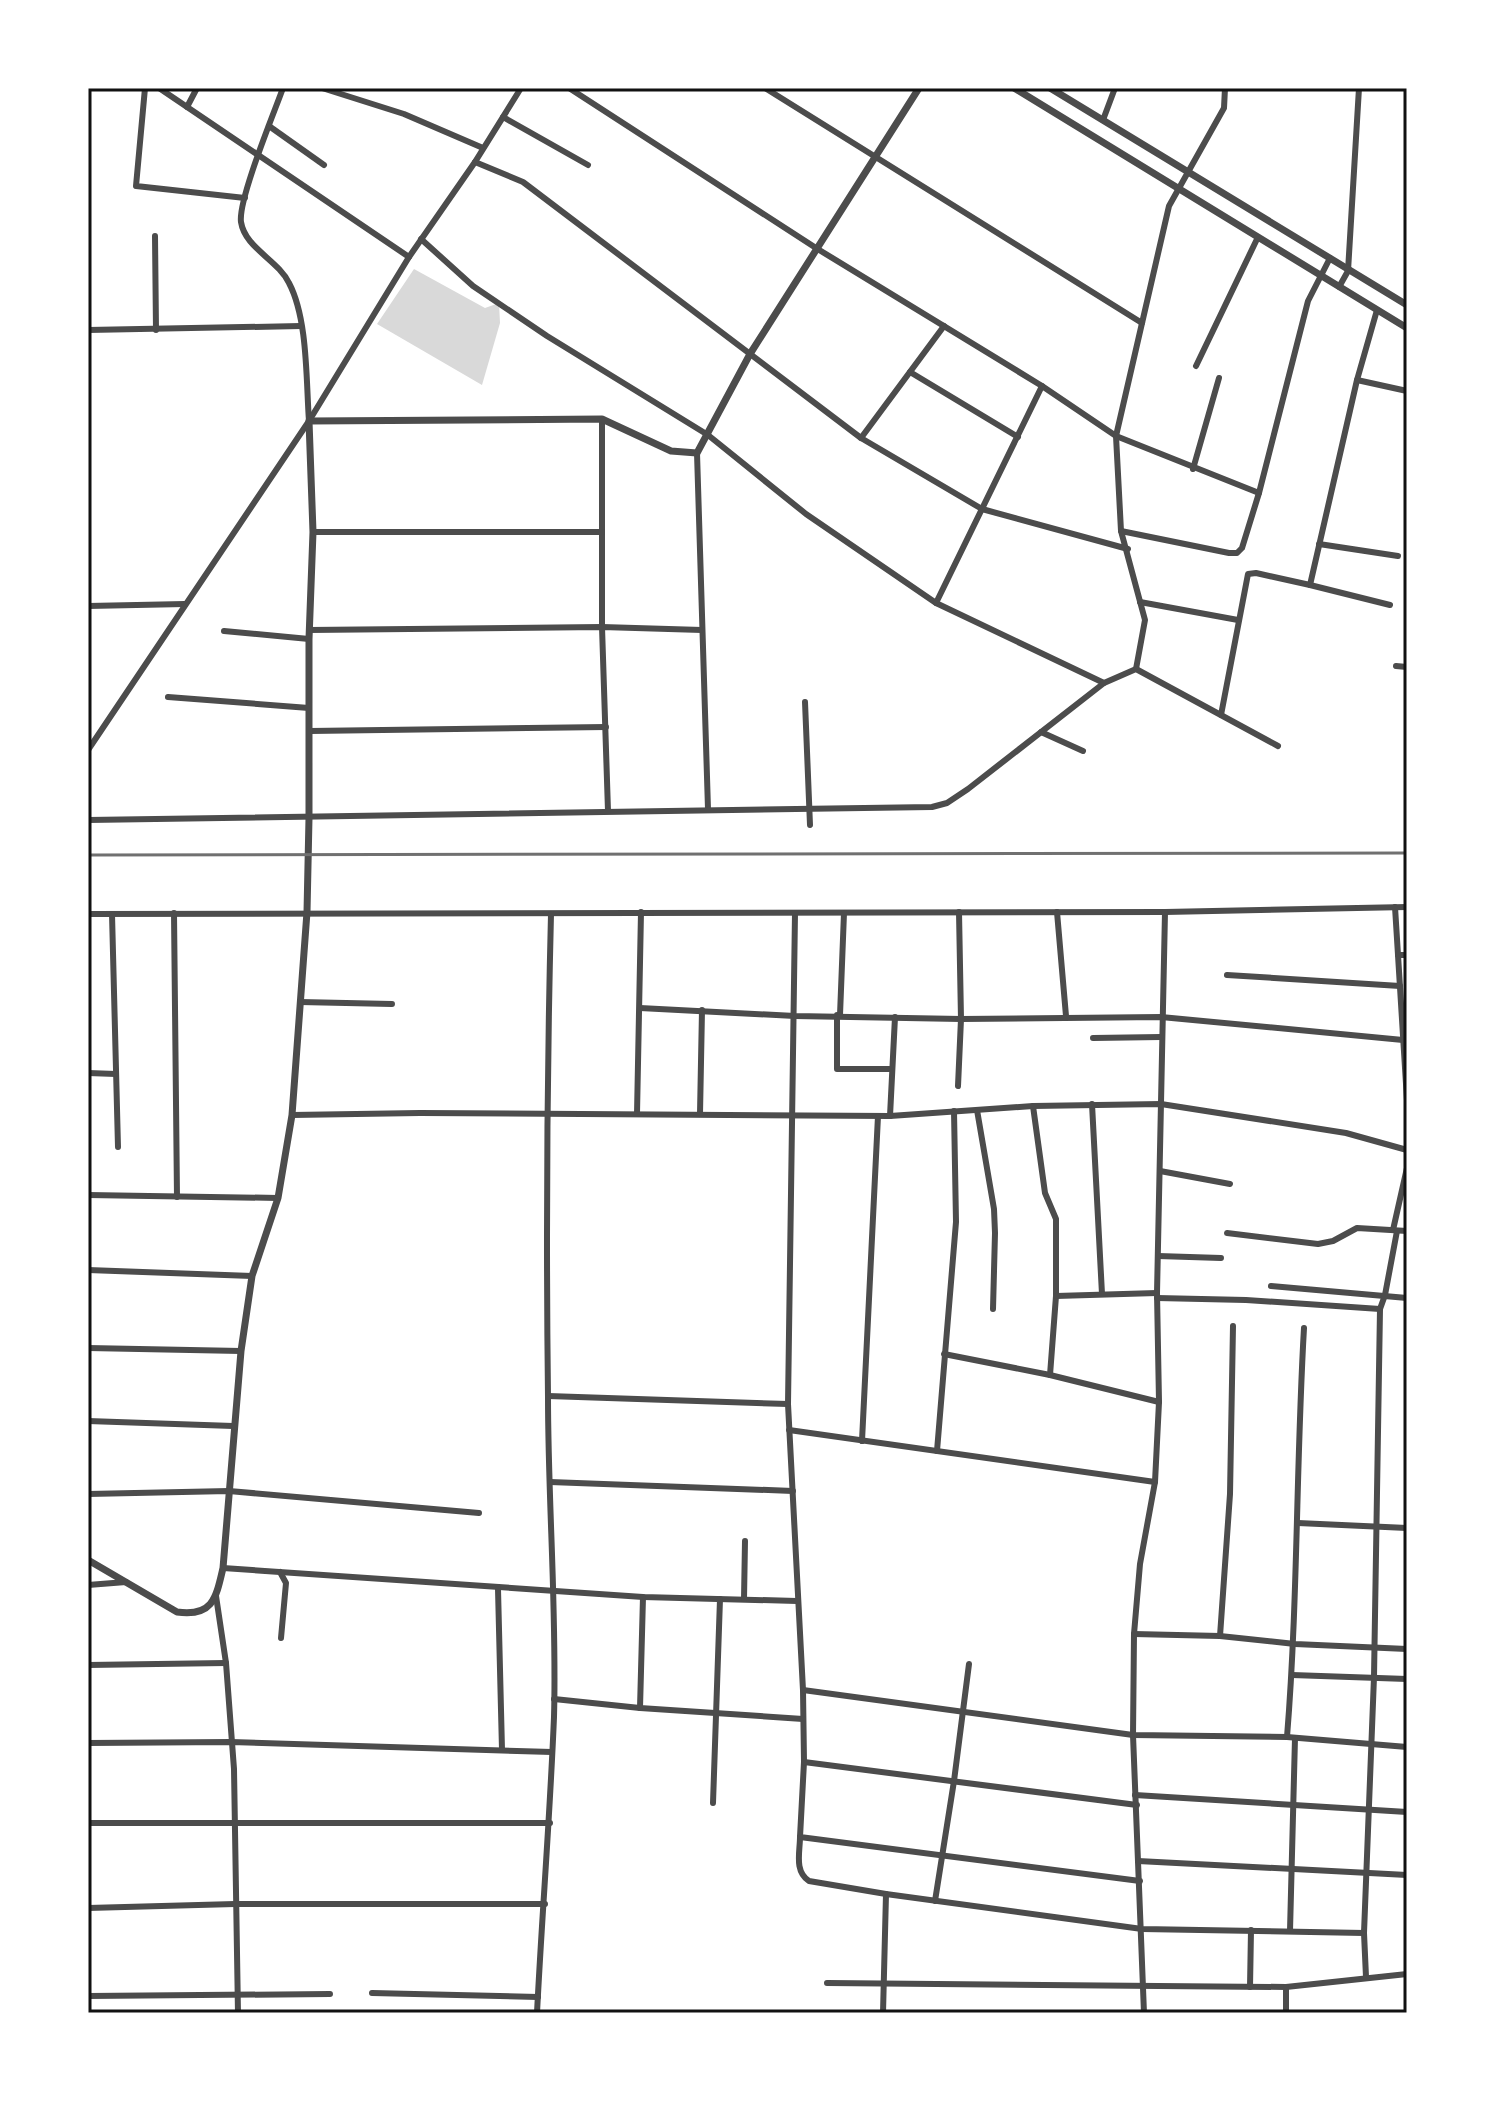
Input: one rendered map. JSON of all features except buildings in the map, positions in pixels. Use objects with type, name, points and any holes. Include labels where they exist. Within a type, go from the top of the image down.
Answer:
[{"type":"street","points":[[159,88],[409,257]]},
{"type":"street","points":[[187,107],[197,88]]},
{"type":"street","points":[[238,2013],[231,1742],[226,1663],[216,1596],[223,1568],[233,1426],[252,1276],[278,1198],[292,1115],[307,912],[313,532],[309,421],[301,326],[291,286],[283,273],[246,236],[241,223],[245,198],[283,88]]},
{"type":"street","points":[[322,88],[404,114],[483,148]]},
{"type":"street","points":[[88,750],[309,421],[409,257],[475,162],[521,88]]},
{"type":"street","points":[[569,88],[816,248],[1042,386],[1116,436],[1259,493]]},
{"type":"street","points":[[765,88],[1142,323]]},
{"type":"street","points":[[708,809],[697,453],[750,354],[919,88]]},
{"type":"street","points":[[1014,88],[1407,328]]},
{"type":"street","points":[[1050,88],[1407,305]]},
{"type":"street","points":[[1103,120],[1115,88]]},
{"type":"street","points":[[1136,669],[1145,620],[1121,531],[1116,436],[1169,206],[1224,108],[1225,88]]},
{"type":"street","points":[[1339,287],[1348,271],[1359,88]]},
{"type":"street","points":[[144,89],[136,186],[245,198]]},
{"type":"street","points":[[503,117],[588,165]]},
{"type":"street","points":[[269,126],[324,165]]},
{"type":"street","points":[[475,162],[523,182],[861,438],[982,509],[1128,549]]},
{"type":"street","points":[[155,236],[156,330]]},
{"type":"street","points":[[1196,366],[1258,237]]},
{"type":"street","points":[[421,239],[473,286],[547,336],[708,435],[806,514],[936,603],[1104,683]]},
{"type":"street","points":[[1121,531],[1229,553],[1237,553],[1242,548],[1308,301],[1330,258]]},
{"type":"street","points":[[1310,585],[1357,380],[1377,310]]},
{"type":"street","points":[[88,330],[301,326]]},
{"type":"street","points":[[861,438],[944,326]]},
{"type":"street","points":[[910,372],[1018,437]]},
{"type":"street","points":[[1193,469],[1219,378]]},
{"type":"street","points":[[1357,380],[1407,391]]},
{"type":"street","points":[[936,603],[1042,386]]},
{"type":"street","points":[[309,421],[602,419],[671,451],[697,453]]},
{"type":"street","points":[[602,419],[602,627],[608,811]]},
{"type":"street","points":[[313,532],[602,532]]},
{"type":"street","points":[[1319,544],[1398,556]]},
{"type":"street","points":[[1221,715],[1248,574],[1256,573],[1390,605]]},
{"type":"street","points":[[1140,602],[1238,620]]},
{"type":"street","points":[[88,606],[185,604]]},
{"type":"street","points":[[224,631],[309,634],[602,627],[702,630]]},
{"type":"street","points":[[1396,666],[1407,667]]},
{"type":"street","points":[[88,820],[932,807],[947,803],[1104,683],[1136,669]]},
{"type":"street","points":[[1136,669],[1278,746]]},
{"type":"street","points":[[168,697],[309,708]]},
{"type":"street","points":[[805,702],[810,825]]},
{"type":"street","points":[[310,731],[606,727]]},
{"type":"street","points":[[1041,732],[1083,751]]},
{"type":"street","points":[[1395,907],[1404,1006],[1407,1100]]},
{"type":"street","points":[[88,914],[1165,912],[1407,907]]},
{"type":"street","points":[[637,1114],[641,912]]},
{"type":"street","points":[[958,1086],[961,1019],[959,912]]},
{"type":"street","points":[[1057,912],[1066,1016]]},
{"type":"street","points":[[1144,2013],[1133,1735],[1134,1634],[1140,1564],[1155,1482],[1159,1402],[1157,1295],[1165,912]]},
{"type":"street","points":[[174,913],[177,1197]]},
{"type":"street","points":[[795,913],[788,1404],[803,1690],[804,1762],[799,1869],[803,1877],[809,1881],[886,1897],[1142,1929],[1364,1933]]},
{"type":"street","points":[[844,913],[837,1069],[892,1069]]},
{"type":"street","points":[[112,914],[118,1147]]},
{"type":"street","points":[[537,2013],[550,1823],[554,1699],[555,1590],[548,1396],[546,1113],[551,914]]},
{"type":"street","points":[[1398,955],[1407,955]]},
{"type":"street","points":[[1227,975],[1400,986]]},
{"type":"street","points":[[300,1002],[392,1004]]},
{"type":"street","points":[[640,1008],[795,1016],[961,1019],[1161,1017],[1403,1040]]},
{"type":"street","points":[[700,1114],[702,1010]]},
{"type":"street","points":[[890,1116],[895,1017]]},
{"type":"street","points":[[1093,1038],[1161,1037]]},
{"type":"street","points":[[88,1073],[116,1074]]},
{"type":"street","points":[[1092,1104],[1102,1294]]},
{"type":"street","points":[[292,1115],[546,1113],[890,1116],[1033,1106],[1161,1104],[1346,1133],[1407,1150]]},
{"type":"street","points":[[1033,1106],[1045,1193],[1056,1219],[1056,1296],[1050,1375]]},
{"type":"street","points":[[977,1110],[995,1221],[993,1309]]},
{"type":"street","points":[[937,1451],[956,1222],[954,1111]]},
{"type":"street","points":[[862,1441],[878,1116]]},
{"type":"street","points":[[1366,1977],[1365,1872],[1374,1677],[1380,1309],[1407,1168]]},
{"type":"street","points":[[1160,1171],[1230,1184]]},
{"type":"street","points":[[88,1195],[278,1198]]},
{"type":"street","points":[[1227,1233],[1318,1244],[1333,1241],[1357,1228],[1407,1231]]},
{"type":"street","points":[[1158,1256],[1221,1258]]},
{"type":"street","points":[[88,1270],[252,1276]]},
{"type":"street","points":[[1271,1286],[1407,1298]]},
{"type":"street","points":[[1056,1296],[1157,1295],[1380,1309]]},
{"type":"street","points":[[1220,1636],[1230,1494],[1233,1326]]},
{"type":"street","points":[[1290,1931],[1292,1675],[1299,1400],[1304,1328]]},
{"type":"street","points":[[88,1348],[241,1351]]},
{"type":"street","points":[[944,1354],[1050,1375],[1159,1402]]},
{"type":"street","points":[[548,1396],[788,1404]]},
{"type":"street","points":[[88,1421],[233,1426]]},
{"type":"street","points":[[789,1430],[1155,1482]]},
{"type":"street","points":[[550,1482],[793,1491]]},
{"type":"street","points":[[88,1494],[229,1491],[479,1513]]},
{"type":"street","points":[[1298,1523],[1407,1528]]},
{"type":"street","points":[[744,1599],[745,1541]]},
{"type":"street","points":[[88,1560],[177,1612],[194,1614],[205,1610],[216,1596]]},
{"type":"street","points":[[223,1568],[428,1580],[498,1589],[797,1601]]},
{"type":"street","points":[[280,1572],[286,1583],[281,1638]]},
{"type":"street","points":[[88,1585],[126,1582]]},
{"type":"street","points":[[498,1589],[502,1750]]},
{"type":"street","points":[[640,1708],[643,1597]]},
{"type":"street","points":[[713,1803],[720,1599]]},
{"type":"street","points":[[1134,1634],[1220,1636],[1295,1644],[1407,1649]]},
{"type":"street","points":[[88,1665],[226,1663]]},
{"type":"street","points":[[935,1901],[969,1664]]},
{"type":"street","points":[[1292,1675],[1407,1679]]},
{"type":"street","points":[[803,1690],[1133,1735],[1291,1738],[1407,1747]]},
{"type":"street","points":[[554,1699],[803,1719]]},
{"type":"street","points":[[88,1743],[231,1742],[552,1752]]},
{"type":"street","points":[[804,1762],[1137,1805]]},
{"type":"street","points":[[1135,1795],[1407,1812]]},
{"type":"street","points":[[88,1823],[550,1823]]},
{"type":"street","points":[[800,1837],[1140,1881]]},
{"type":"street","points":[[1138,1861],[1407,1875]]},
{"type":"street","points":[[883,2013],[886,1897]]},
{"type":"street","points":[[88,1908],[235,1904],[545,1904]]},
{"type":"street","points":[[1250,1987],[1251,1930]]},
{"type":"street","points":[[827,1983],[1286,1987],[1407,1974]]},
{"type":"street","points":[[1286,1987],[1286,2013]]},
{"type":"street","points":[[372,1993],[538,1997]]},
{"type":"street","points":[[88,1996],[330,1994]]},
{"type":"shaded area","points":[[414,269],[485,308],[499,303],[500,323],[482,385],[377,324]]},
{"type":"railway","points":[[88,855],[1407,853]]}]
